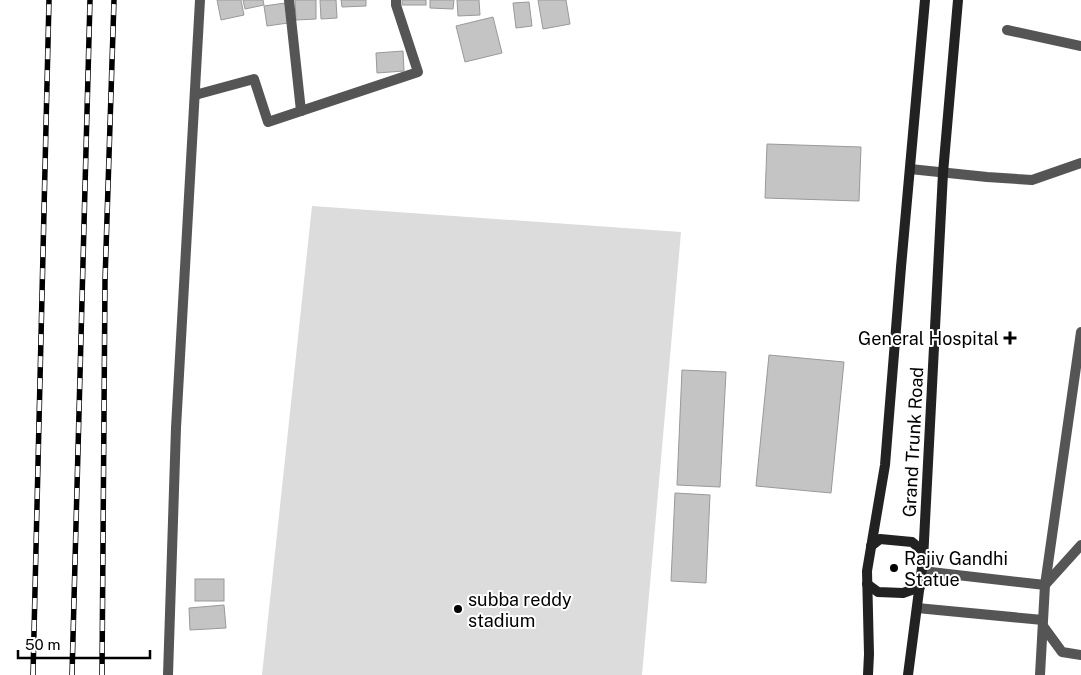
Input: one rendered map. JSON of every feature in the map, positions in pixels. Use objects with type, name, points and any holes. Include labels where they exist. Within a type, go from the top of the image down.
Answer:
[{"type":"main road","points":[[868,675],[867,571],[885,465],[925,0]]},
{"type":"main road","name":"Grand Trunk Road","points":[[908,675],[924,552],[943,173],[958,0]]},
{"type":"main road","points":[[872,546],[880,539],[912,542],[924,552]]},
{"type":"main road","points":[[867,584],[878,592],[903,593],[920,587]]},
{"type":"street","points":[[168,675],[176,428],[200,0]]},
{"type":"street","points":[[289,0],[301,111]]},
{"type":"street","points":[[195,95],[254,79],[268,122],[418,72],[396,6],[396,0]]},
{"type":"street","points":[[1007,30],[1081,46]]},
{"type":"street","points":[[910,169],[1032,180],[1081,163]]},
{"type":"street","points":[[1040,675],[1045,585],[1076,400],[1081,332]]},
{"type":"street","points":[[1045,585],[1081,546]]},
{"type":"street","points":[[922,571],[1045,585]]},
{"type":"street","points":[[917,608],[1043,623],[1062,652],[1081,655]]},
{"type":"shaded area","points":[[312,206],[681,232],[642,675],[262,675]]},
{"type":"building","points":[[217,0],[241,0],[244,15],[221,20]]},
{"type":"building","points":[[243,0],[263,0],[264,5],[245,9]]},
{"type":"building","points":[[295,0],[316,0],[316,19],[296,20]]},
{"type":"building","points":[[320,0],[336,0],[337,18],[321,19]]},
{"type":"building","points":[[341,0],[366,0],[366,6],[342,7]]},
{"type":"building","points":[[402,0],[426,0],[426,5],[402,5]]},
{"type":"building","points":[[430,0],[454,0],[453,9],[430,8]]},
{"type":"building","points":[[457,0],[479,0],[480,15],[458,16]]},
{"type":"building","points":[[538,0],[566,0],[570,24],[543,29]]},
{"type":"building","points":[[529,2],[532,26],[516,28],[513,3]]},
{"type":"building","points":[[285,3],[288,23],[267,26],[264,6]]},
{"type":"building","points":[[493,17],[502,53],[465,62],[456,26]]},
{"type":"building","points":[[403,51],[404,71],[377,73],[376,53]]},
{"type":"building","points":[[767,144],[861,147],[859,201],[765,198]]},
{"type":"building","points":[[769,355],[844,362],[831,493],[756,486]]},
{"type":"building","points":[[682,370],[726,372],[720,487],[677,485]]},
{"type":"building","points":[[675,493],[710,495],[706,583],[671,581]]},
{"type":"building","points":[[195,579],[224,579],[224,601],[195,601]]},
{"type":"building","points":[[224,605],[226,628],[190,630],[189,608]]},
{"type":"railway","points":[[33,675],[49,0]]},
{"type":"railway","points":[[72,675],[90,0]]},
{"type":"railway","points":[[102,675],[105,281],[114,0]]},
{"type":"place","name":"General Hospital","points":[[1010,338]]},
{"type":"place","name":"Rajiv Gandhi Statue","points":[[894,568]]},
{"type":"place","name":"subba reddy stadium","points":[[458,609]]}]
